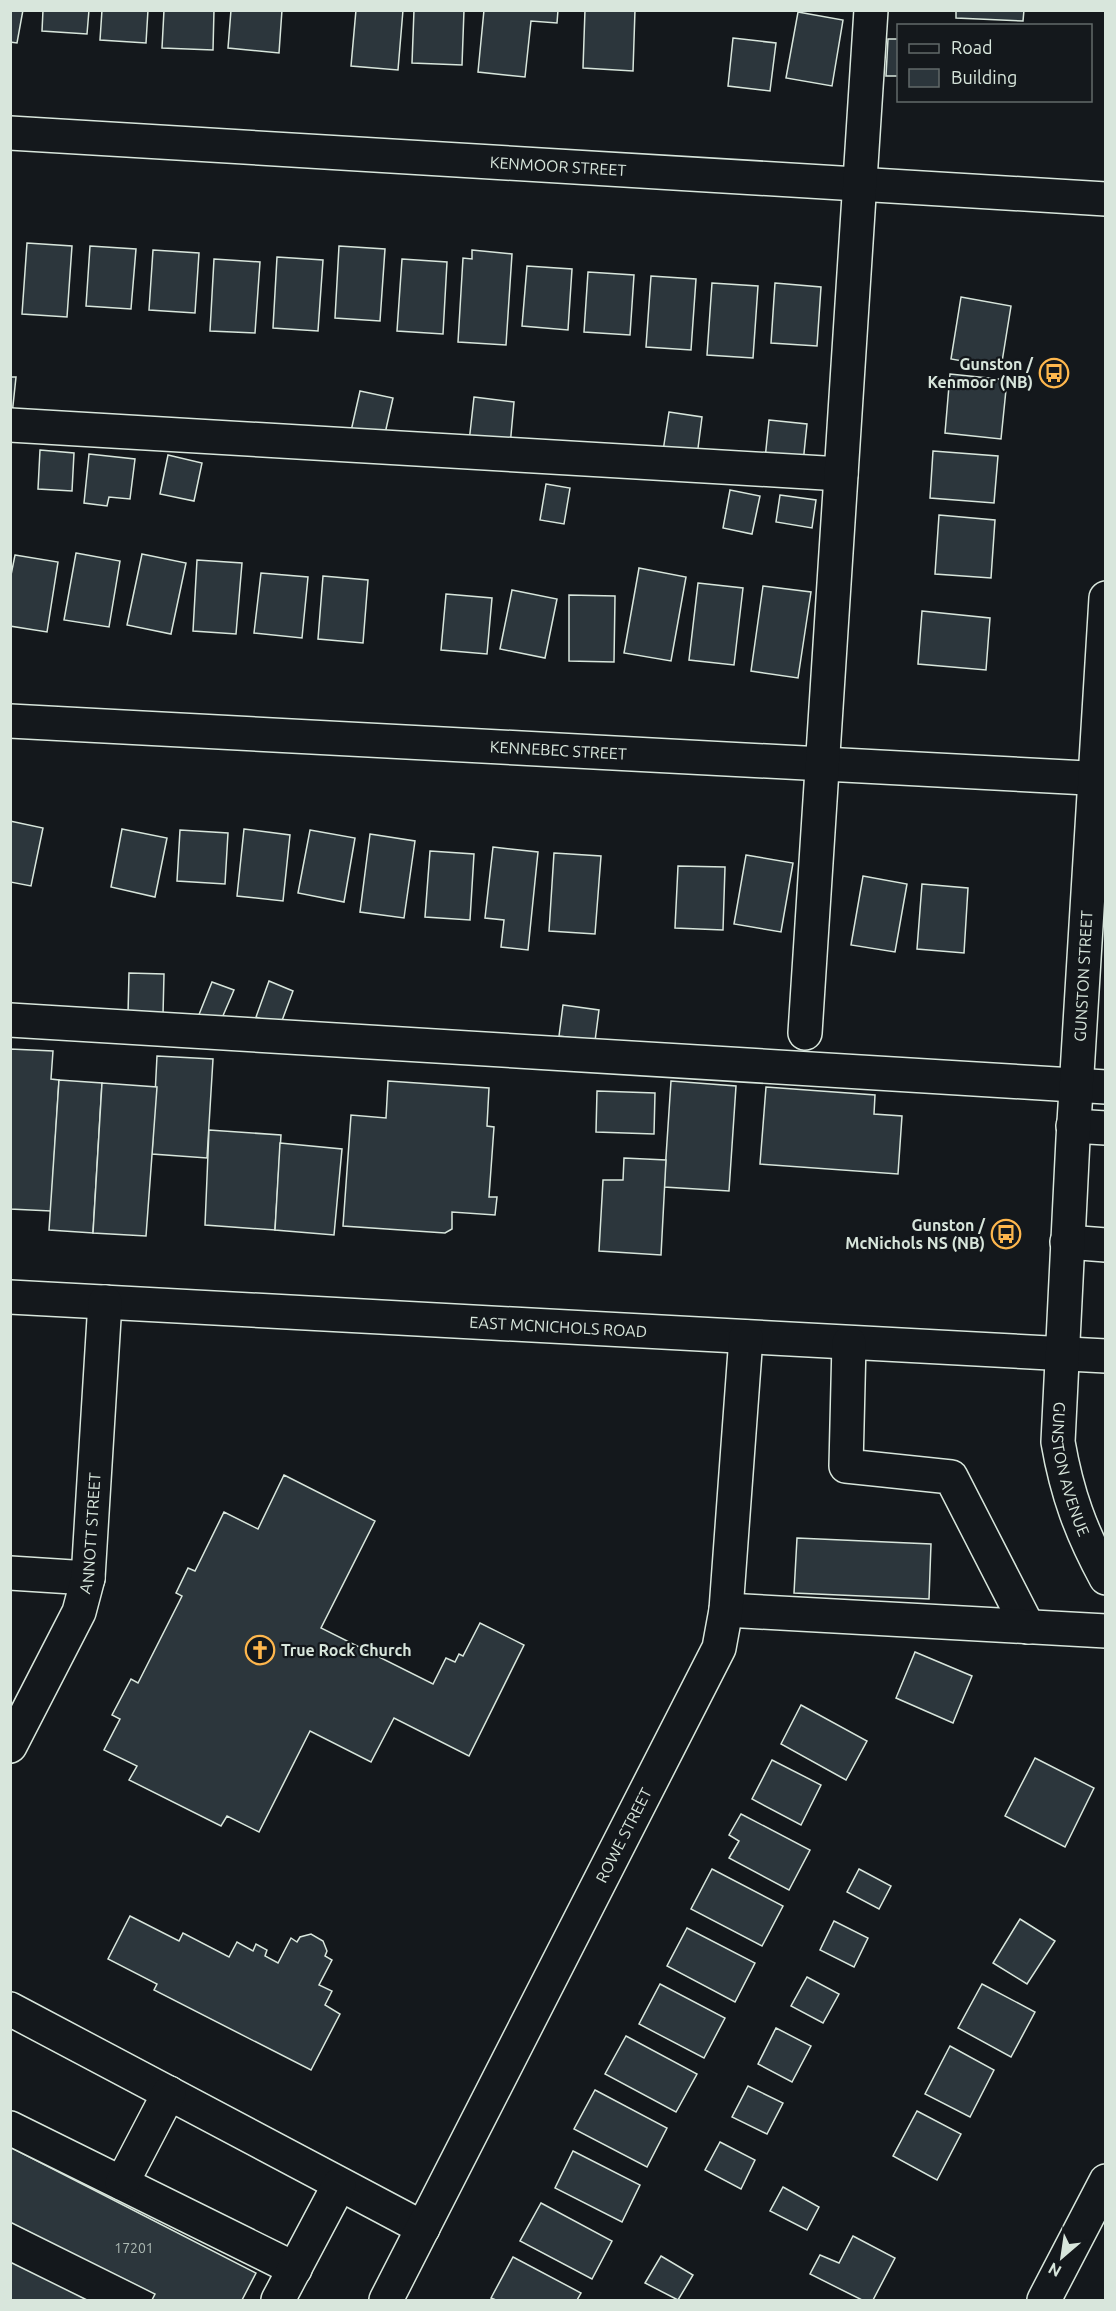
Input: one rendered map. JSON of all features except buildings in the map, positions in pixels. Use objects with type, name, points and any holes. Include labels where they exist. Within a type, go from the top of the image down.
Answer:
[{"type":"street","points":[[805,1033],[871,10]]},
{"type":"street","name":"KENMOOR STREET","points":[[10,133],[1106,199]]},
{"type":"street","points":[[10,425],[841,474]]},
{"type":"street","name":"GUNSTON STREET","points":[[1062,1354],[1073,1126],[1091,1086],[1106,598]]},
{"type":"street","name":"KENNEBEC STREET","points":[[10,720],[1100,779]]},
{"type":"street","points":[[10,1020],[1091,1086]]},
{"type":"street","points":[[1073,1126],[1106,1128]]},
{"type":"street","points":[[1067,1242],[1106,1245]]},
{"type":"street","name":"EAST MCNICHOLS ROAD","points":[[10,1297],[1106,1356]]},
{"type":"street","name":"ANNOTT STREET","points":[[10,1746],[79,1612],[88,1578],[105,1302]]},
{"type":"street","name":"ROWE STREET","points":[[386,2301],[718,1647],[726,1610],[746,1337]]},
{"type":"street","points":[[849,1343],[846,1466],[951,1477],[1028,1627]]},
{"type":"street","name":"GUNSTON AVENUE","points":[[1062,1354],[1058,1442],[1065,1480],[1085,1541],[1106,1578]]},
{"type":"street","points":[[10,1573],[88,1578]]},
{"type":"street","points":[[726,1610],[1106,1631]]},
{"type":"street","points":[[10,2009],[423,2228]]},
{"type":"street","points":[[122,2183],[169,2093]]},
{"type":"street","points":[[10,2128],[295,2269]]},
{"type":"street","points":[[1044,2301],[1106,2181]]},
{"type":"street","points":[[278,2301],[339,2185]]},
{"type":"place","name":"Gunston / Kenmoor (NB)","points":[[1054,373]]},
{"type":"place","name":"Gunston / McNichols NS (NB)","points":[[1006,1234]]},
{"type":"place","name":"True Rock Church","points":[[260,1650]]}]
